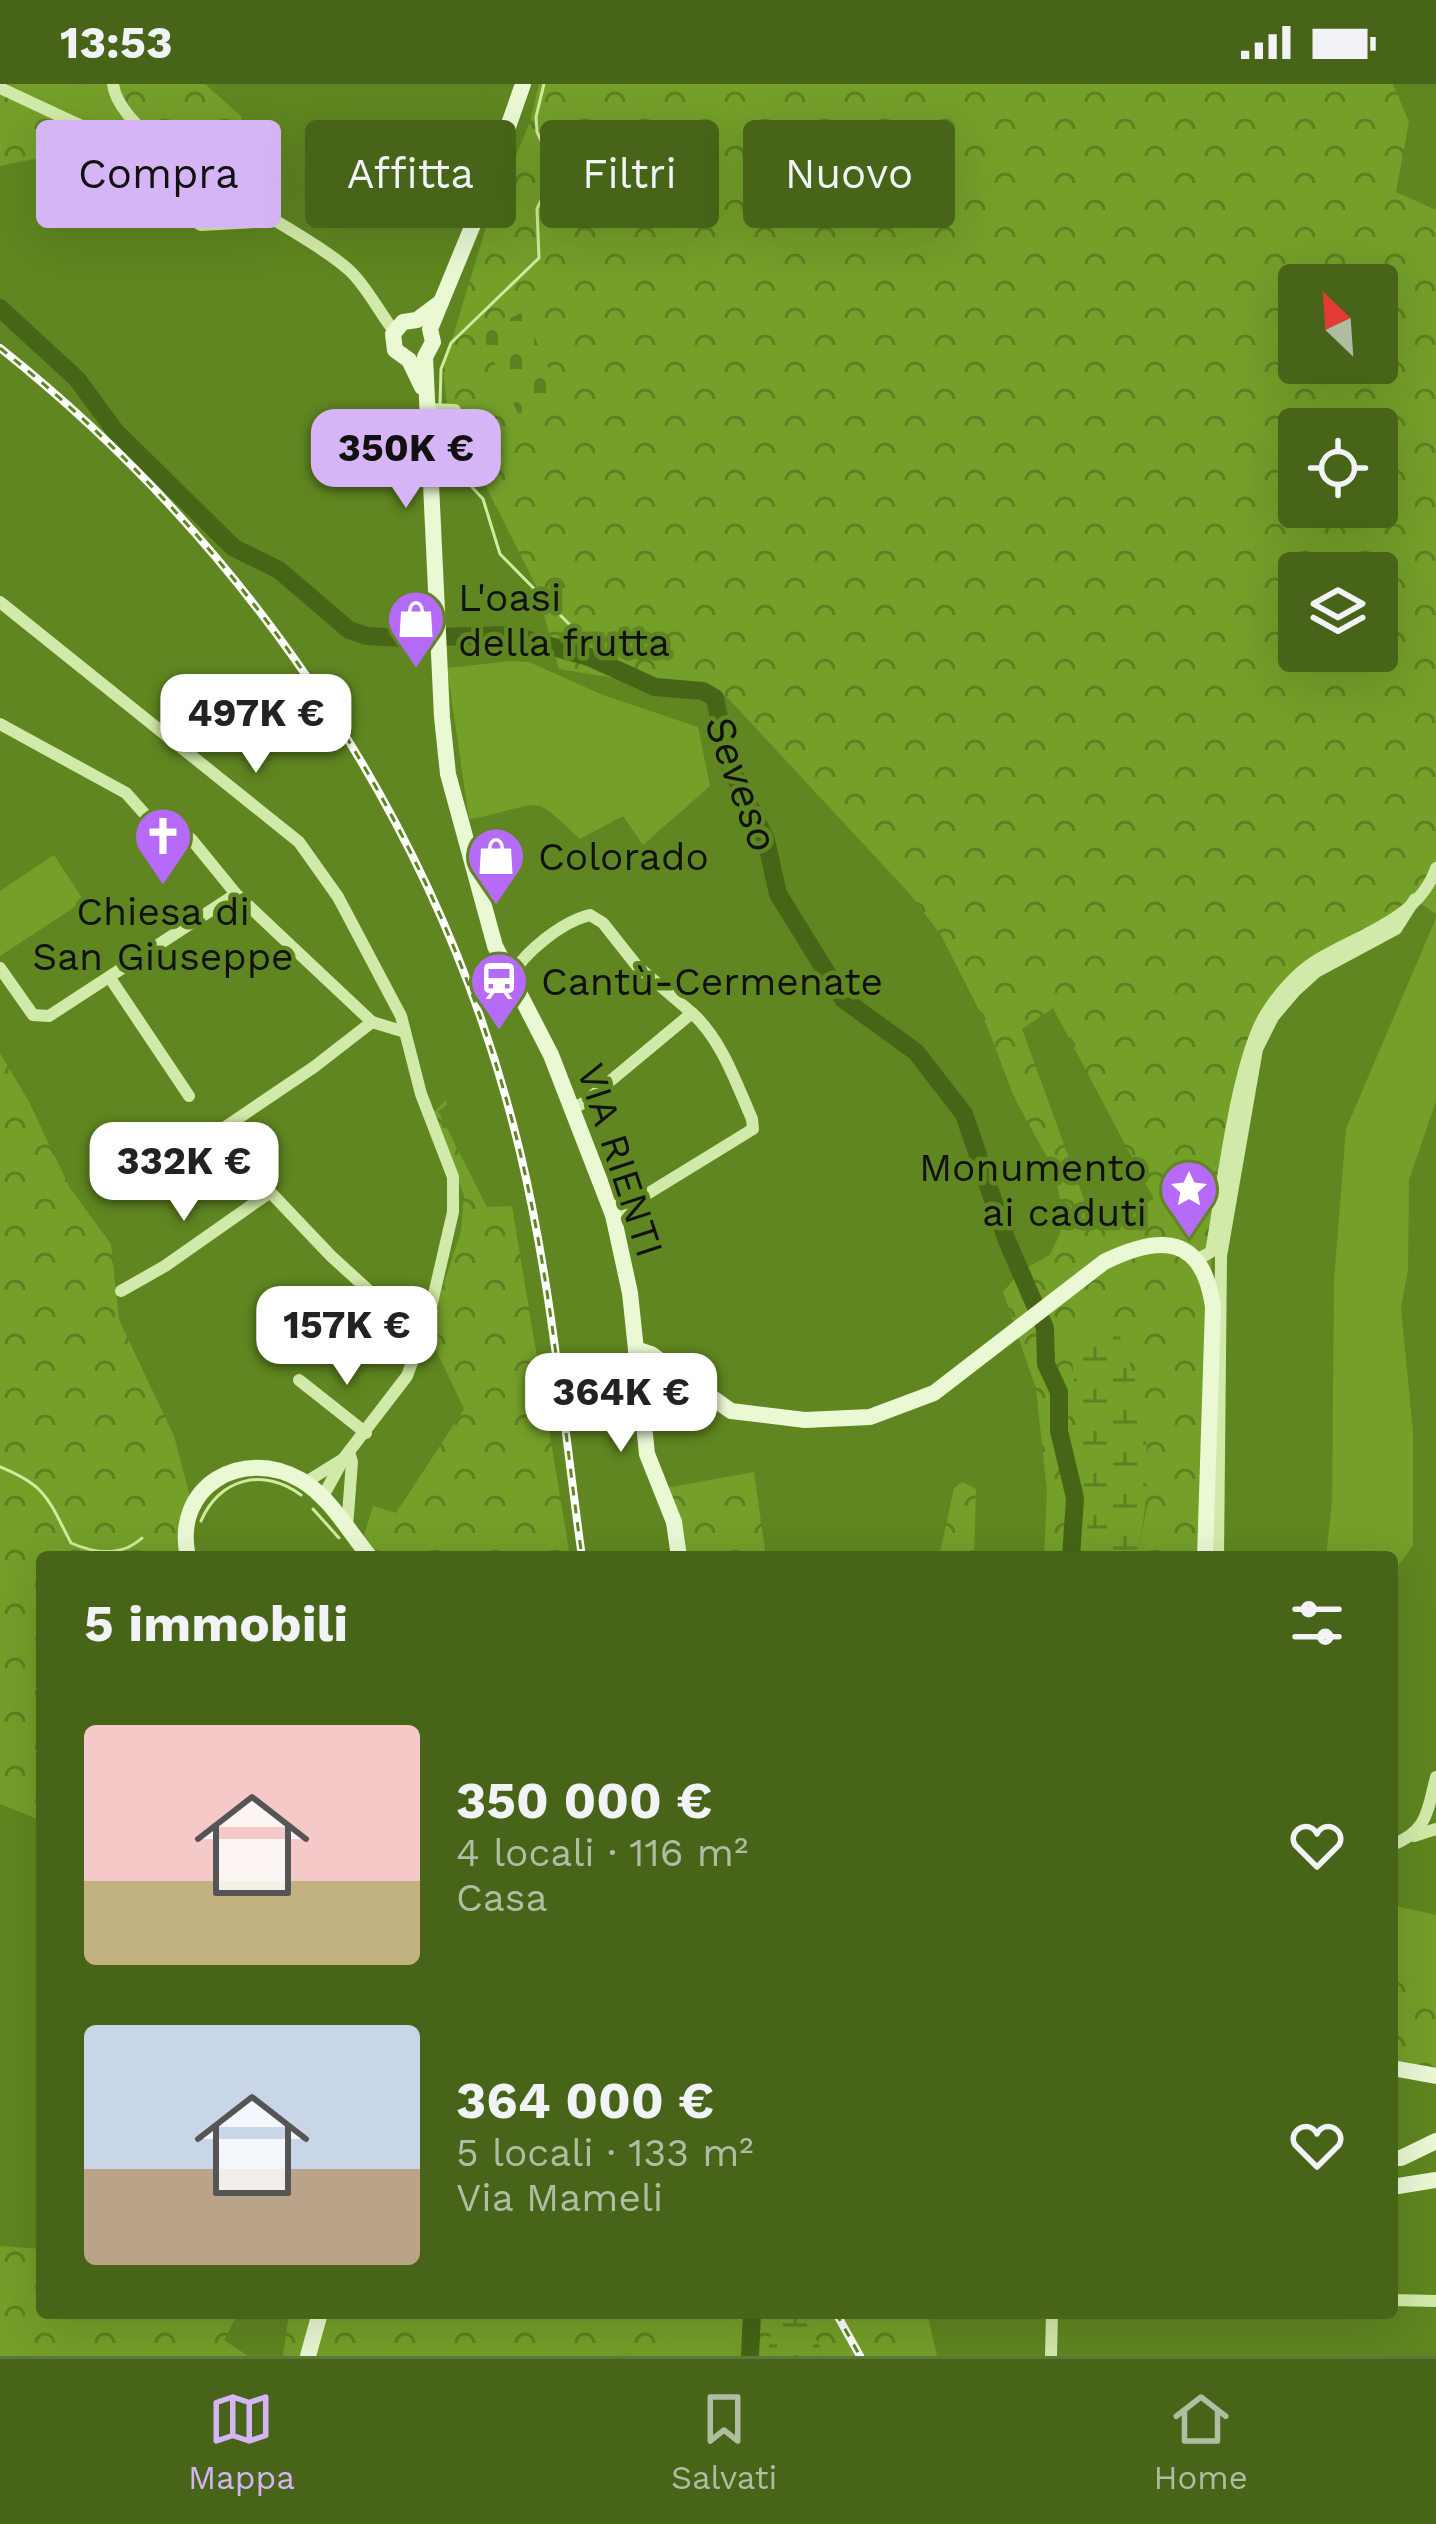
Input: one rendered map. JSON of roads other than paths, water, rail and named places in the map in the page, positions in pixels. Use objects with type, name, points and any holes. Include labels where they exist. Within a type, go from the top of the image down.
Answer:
[{"type":"main road","points":[[412,325],[434,342],[417,358],[395,350],[412,325],[445,299],[523,84]]},
{"type":"main road","name":"VIA RIENTI","points":[[417,358],[437,407],[436,626],[448,774],[495,946],[551,1055],[613,1215],[629,1293],[647,1454],[682,1551]]},
{"type":"main road","points":[[636,1349],[651,1354],[731,1411],[805,1420],[861,1417],[934,1393],[1104,1262],[1134,1248],[1160,1243],[1182,1248],[1209,1279],[1213,1307],[1205,1551]]},
{"type":"main road","points":[[187,1551],[184,1532],[192,1504],[208,1484],[252,1467],[275,1467],[306,1482],[365,1551]]},
{"type":"main road","points":[[1398,2069],[1436,2076]]},
{"type":"main road","points":[[1398,2158],[1436,2141]]},
{"type":"main road","points":[[1398,2186],[1436,2180]]},
{"type":"main road","points":[[308,2356],[318,2319]]},
{"type":"street","points":[[113,84],[129,120]]},
{"type":"street","points":[[0,88],[67,120]]},
{"type":"street","points":[[281,226],[350,272],[378,311],[412,325]]},
{"type":"street","points":[[0,602],[299,842],[338,896],[401,1016],[455,1195],[422,1339],[407,1376],[347,1455],[322,1498]]},
{"type":"street","points":[[0,724],[125,793],[158,829],[176,827],[193,840],[236,894],[372,1022],[405,1032]]},
{"type":"street","points":[[1196,1260],[1211,1252],[1250,1044],[1267,1011],[1311,964],[1394,920],[1436,868]]},
{"type":"street","points":[[0,968],[33,1015],[44,1018],[236,894]]},
{"type":"street","points":[[1218,1551],[1221,1256],[1257,1048],[1295,991],[1316,972],[1396,929],[1415,899]]},
{"type":"street","points":[[510,977],[557,932],[590,915],[603,922],[638,966],[704,1024],[725,1058],[753,1129],[613,1215]]},
{"type":"street","points":[[110,978],[189,1096]]},
{"type":"street","points":[[572,1109],[692,1012]]},
{"type":"street","points":[[372,1022],[215,1134],[331,1256],[422,1339]]},
{"type":"street","points":[[121,1292],[269,1193]]},
{"type":"street","points":[[299,1380],[366,1433]]},
{"type":"street","points":[[306,1482],[347,1455]]},
{"type":"street","points":[[346,1527],[352,1462],[347,1455]]},
{"type":"street","points":[[1413,1837],[1426,1818],[1436,1777]]},
{"type":"street","points":[[1398,1843],[1436,1829]]},
{"type":"street","points":[[1398,2300],[1436,2301]]},
{"type":"street","points":[[1048,2319],[1051,2356]]},
{"type":"waterway","points":[[440,405],[441,369],[451,343],[539,258],[537,209],[555,170],[537,132],[544,84]]},
{"type":"waterway","name":"Seveso","points":[[0,308],[77,379],[116,432],[234,548],[279,570],[349,630],[403,638],[511,635],[589,657],[655,687],[703,691],[715,698],[728,762],[766,840],[778,894],[843,999],[916,1052],[964,1114],[1007,1241],[1045,1328],[1046,1364],[1059,1392],[1059,1431],[1075,1498],[1071,1551]]},
{"type":"waterway","points":[[439,414],[445,458],[483,499],[500,554],[569,624],[589,657]]},
{"type":"waterway","points":[[0,1467],[37,1488],[71,1543],[99,1551]]},
{"type":"waterway","points":[[201,1521],[219,1495],[244,1481],[272,1481],[301,1495]]},
{"type":"waterway","points":[[313,1509],[339,1538]]},
{"type":"waterway","points":[[112,1551],[142,1538]]},
{"type":"waterway","name":"Seveso","points":[[750,2356],[752,2319]]},
{"type":"railway","points":[[0,348],[92,428],[178,515],[257,608],[327,707],[389,811],[443,921],[486,1034],[531,1202],[581,1551]]},
{"type":"railway","points":[[839,2319],[860,2356]]},
{"type":"place","name":"L'oasi della frutta","points":[[416,670]]},
{"type":"place","name":"Chiesa di San Giuseppe","points":[[163,887]]},
{"type":"place","name":"Colorado","points":[[496,907]]},
{"type":"place","name":"Cantù-Cermenate","points":[[499,1032]]},
{"type":"place","name":"Monumento ai caduti","points":[[1189,1240]]}]
